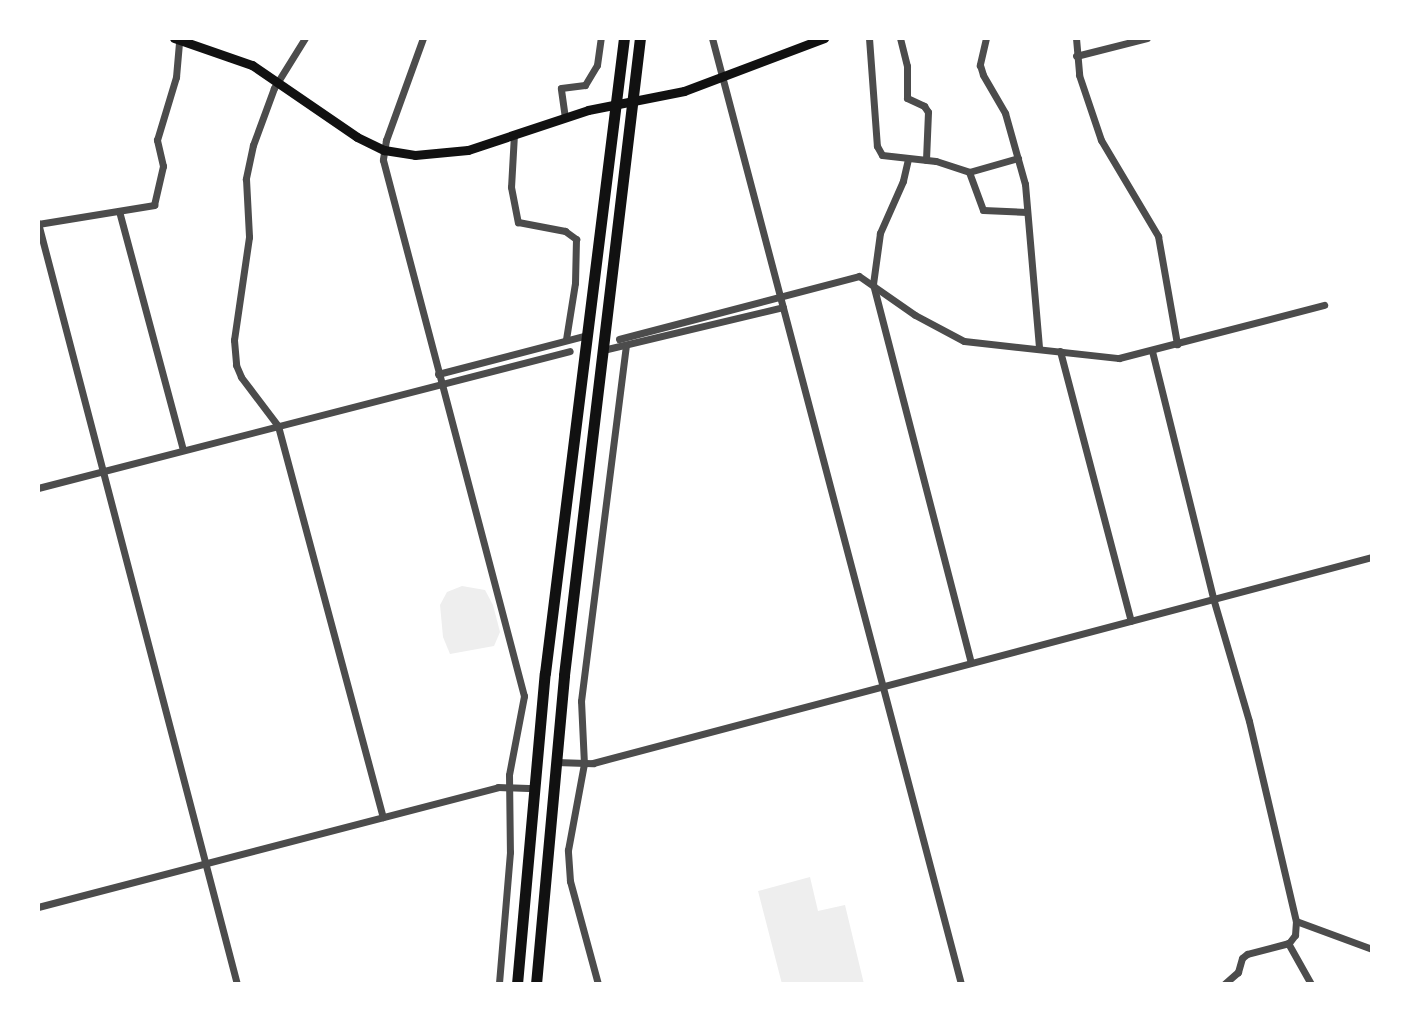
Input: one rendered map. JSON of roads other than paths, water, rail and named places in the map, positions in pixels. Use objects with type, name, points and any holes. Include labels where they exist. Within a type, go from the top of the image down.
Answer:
[{"type":"highway","points":[[517,984],[545,673],[624,38]]},
{"type":"highway","points":[[536,984],[556,762],[640,38]]},
{"type":"main road","points":[[176,39],[242,61],[278,82],[336,125],[384,150],[406,155],[443,154],[617,104],[684,91],[824,38]]},
{"type":"street","points":[[305,38],[278,82],[253,145],[246,179],[249,237],[234,340],[239,373],[278,426],[383,817]]},
{"type":"street","points":[[423,38],[384,150],[392,197],[524,696],[508,786],[510,852],[499,984]]},
{"type":"street","points":[[565,118],[561,88],[585,85],[597,65],[601,38]]},
{"type":"street","points":[[712,38],[961,984]]},
{"type":"street","points":[[869,38],[878,151],[888,157],[926,160],[969,172],[1018,158]]},
{"type":"street","points":[[900,38],[907,66],[907,98],[924,106],[928,112],[926,160]]},
{"type":"street","points":[[986,38],[980,65],[1005,113],[1018,158],[1027,212],[1039,348]]},
{"type":"street","points":[[1076,38],[1076,56],[1101,140],[1158,236],[1177,344]]},
{"type":"street","points":[[1076,56],[1147,38]]},
{"type":"street","points":[[176,39],[176,77],[157,140],[163,166],[158,200],[154,205],[38,224],[237,984]]},
{"type":"street","points":[[514,134],[511,187],[518,222],[524,226],[565,231],[576,239],[575,283],[566,339]]},
{"type":"street","points":[[908,159],[880,233],[873,284],[971,663]]},
{"type":"street","points":[[969,172],[983,210],[1027,212]]},
{"type":"street","points":[[119,211],[183,450]]},
{"type":"street","points":[[619,339],[859,276],[915,315],[964,341],[1119,358],[1324,305]]},
{"type":"street","points":[[603,350],[626,347],[783,307]]},
{"type":"street","points":[[438,374],[588,335]]},
{"type":"street","points":[[598,984],[570,881],[568,850],[584,764],[581,701],[626,347]]},
{"type":"street","points":[[38,488],[570,351]]},
{"type":"street","points":[[1060,351],[1131,621]]},
{"type":"street","points":[[1152,351],[1213,598],[1249,721],[1296,921],[1295,935],[1288,943],[1247,954],[1242,958],[1238,972],[1224,984]]},
{"type":"street","points":[[556,762],[584,764],[1372,557]]},
{"type":"street","points":[[38,907],[508,786],[535,788]]},
{"type":"street","points":[[1296,921],[1372,949]]},
{"type":"street","points":[[1288,943],[1311,984]]}]
